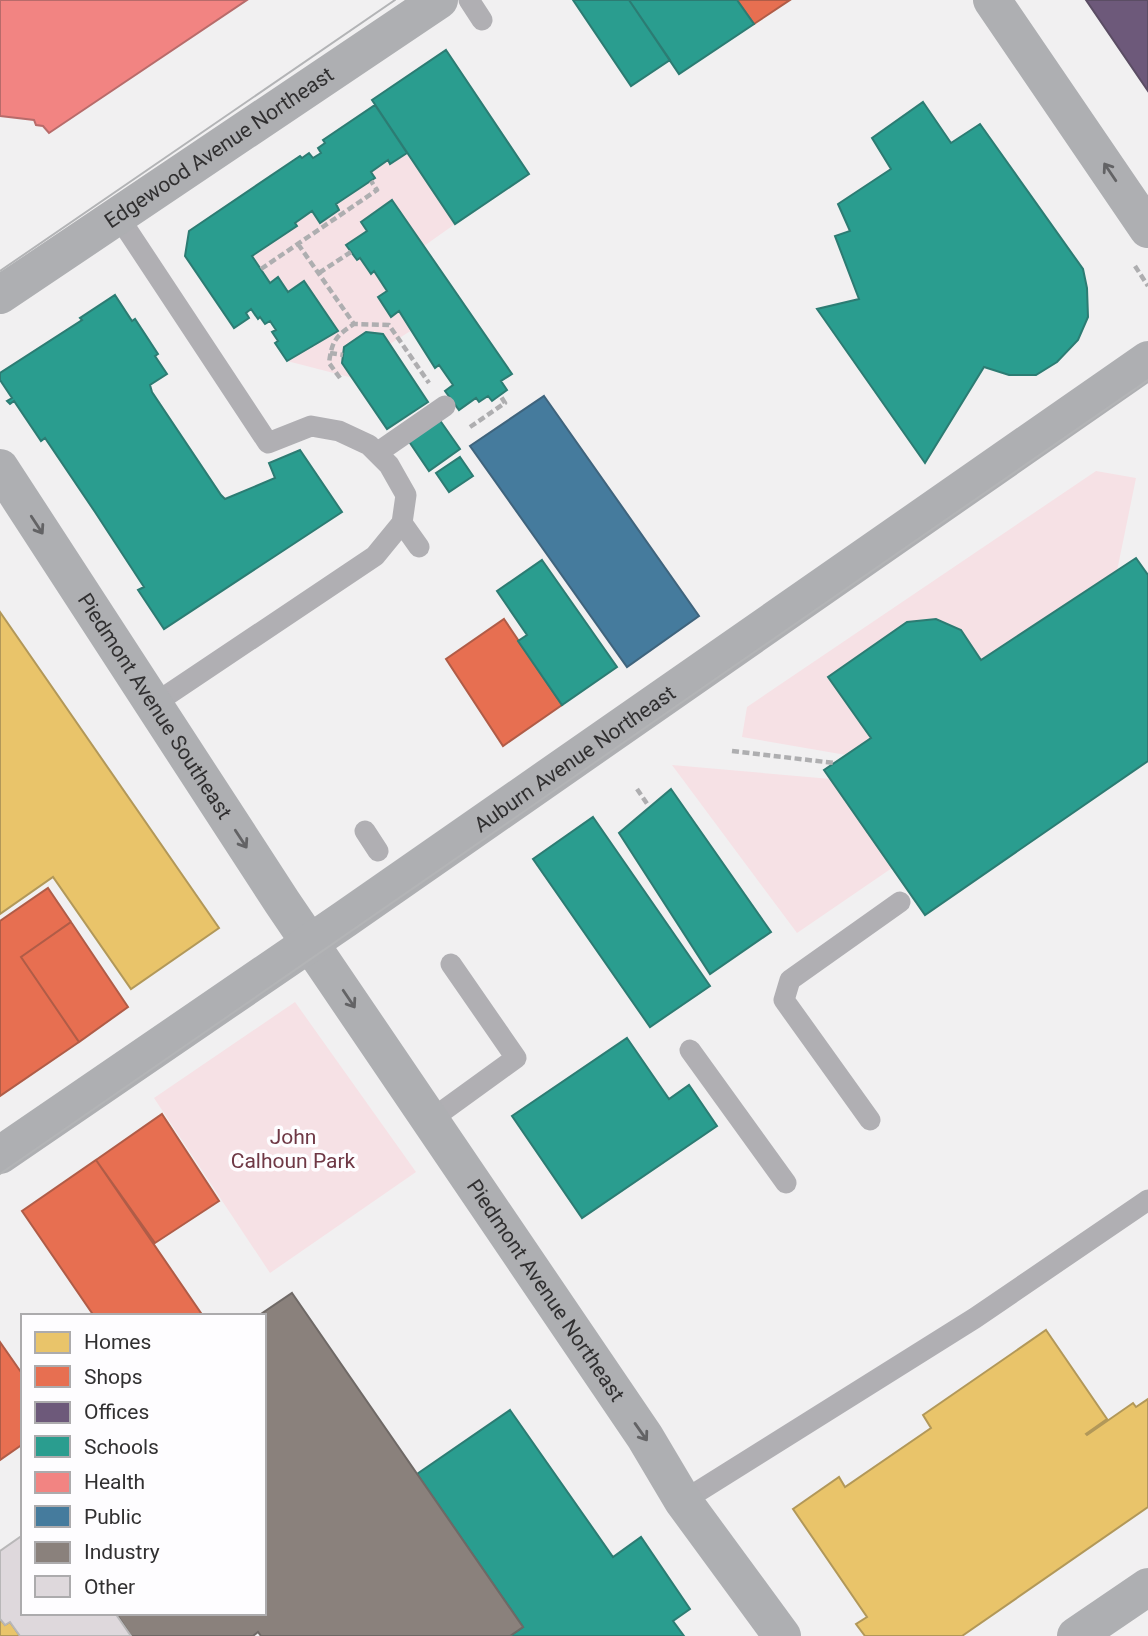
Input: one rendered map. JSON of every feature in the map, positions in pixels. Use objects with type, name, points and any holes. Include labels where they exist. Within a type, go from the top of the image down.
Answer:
[{"type":"main road","name":"Edgewood Avenue Northeast","points":[[0,296],[346,60],[439,0]]},
{"type":"main road","points":[[992,0],[1148,229]]},
{"type":"main road","name":"Auburn Avenue Northeast","points":[[0,1155],[310,943],[1148,360]]},
{"type":"main road","name":"Piedmont Avenue Southeast","points":[[0,468],[310,943]]},
{"type":"main road","name":"Piedmont Avenue Northeast","points":[[310,943],[645,1437],[683,1501],[782,1636]]},
{"type":"main road","points":[[1076,1636],[1148,1587]]},
{"type":"lane","points":[[469,0],[482,20]]},
{"type":"lane","points":[[118,216],[268,443],[311,426],[339,430],[369,445],[389,465],[406,495],[402,523],[375,556],[154,704]]},
{"type":"lane","points":[[377,453],[445,406]]},
{"type":"lane","points":[[402,523],[418,547]]},
{"type":"lane","points":[[365,831],[378,851]]},
{"type":"lane","points":[[870,1120],[785,1000],[790,980],[900,902]]},
{"type":"lane","points":[[429,1121],[516,1058],[451,964]]},
{"type":"lane","points":[[690,1051],[786,1183]]},
{"type":"lane","points":[[683,1501],[975,1318],[1148,1200]]},
{"type":"path","points":[[261,269],[377,190],[371,181]]},
{"type":"path","points":[[298,244],[354,324]]},
{"type":"path","points":[[319,274],[351,252]]},
{"type":"path","points":[[374,333],[376,323]]},
{"type":"path","points":[[340,378],[329,363],[336,336],[354,324],[376,323],[389,325],[398,339]]},
{"type":"path","points":[[330,353],[343,355]]},
{"type":"path","points":[[732,751],[834,763]]},
{"type":"path","points":[[637,789],[648,805]]},
{"type":"green space","points":[[407,153],[455,224],[424,246],[392,200],[361,222],[367,231],[347,246],[356,260],[360,258],[370,273],[374,271],[387,291],[378,297],[391,316],[399,311],[412,330],[390,344],[383,334],[366,332],[344,347],[342,363],[353,378],[287,361],[338,331],[304,282],[288,292],[278,277],[270,283],[252,256],[297,226],[295,223],[312,211],[321,223],[339,210],[336,204],[375,178],[371,172],[388,160],[391,163]]},
{"type":"green space","points":[[1096,471],[1136,478],[1117,571],[981,660],[961,630],[936,619],[871,738],[846,755],[742,737],[747,707]]},
{"type":"green space","points":[[672,765],[831,779],[892,868],[797,933]]},
{"type":"green space","name":"John Calhoun Park","points":[[295,1002],[416,1172],[270,1273],[154,1098]]},
{"type":"building: Homes","points":[[0,612],[219,928],[131,989],[53,877],[0,914]]},
{"type":"building: Homes","points":[[1046,1330],[1107,1419],[1087,1435],[1133,1403],[1136,1407],[1148,1399],[1148,1507],[962,1636],[865,1636],[856,1624],[867,1617],[793,1509],[839,1477],[845,1487],[931,1428],[923,1415]]},
{"type":"building: Homes","points":[[0,1619],[5,1625],[10,1622],[20,1636],[0,1636]]},
{"type":"building: Shops","points":[[737,0],[790,0],[754,24]]},
{"type":"building: Shops","points":[[504,619],[562,705],[503,746],[446,659]]},
{"type":"building: Shops","points":[[48,888],[71,922],[21,957],[79,1042],[0,1096],[0,921]]},
{"type":"building: Shops","points":[[71,922],[128,1007],[79,1042],[21,957]]},
{"type":"building: Shops","points":[[162,1114],[219,1201],[155,1243],[96,1160]]},
{"type":"building: Shops","points":[[96,1160],[202,1314],[93,1314],[22,1211]]},
{"type":"building: Shops","points":[[0,1342],[21,1372],[21,1445],[0,1460]]},
{"type":"building: Offices","points":[[1086,0],[1148,0],[1148,91]]},
{"type":"building: Schools","points":[[573,0],[629,0],[670,60],[631,86]]},
{"type":"building: Schools","points":[[629,0],[737,0],[754,24],[679,74]]},
{"type":"building: Schools","points":[[446,50],[529,174],[455,224],[372,100]]},
{"type":"building: Schools","points":[[923,102],[951,143],[980,124],[1083,269],[1088,317],[1078,340],[1057,362],[1036,375],[1009,375],[984,367],[925,463],[817,309],[859,299],[835,236],[850,231],[838,204],[891,169],[872,138]]},
{"type":"building: Schools","points":[[375,105],[407,153],[390,164],[388,160],[371,172],[375,178],[336,204],[339,210],[320,223],[312,211],[295,223],[297,226],[252,256],[270,283],[278,277],[288,292],[304,281],[338,331],[287,361],[275,343],[278,341],[272,332],[276,330],[270,321],[265,324],[251,309],[246,313],[249,318],[234,328],[185,256],[189,231],[300,156],[302,158],[309,153],[313,158],[321,153],[318,148],[325,143],[323,140]]},
{"type":"building: Schools","points":[[392,200],[512,374],[501,381],[507,390],[492,401],[488,396],[479,402],[476,398],[459,410],[445,391],[453,385],[439,365],[435,368],[399,311],[391,317],[378,297],[387,291],[374,271],[371,274],[360,258],[357,260],[346,245],[367,231],[361,222]]},
{"type":"building: Schools","points":[[115,295],[132,321],[135,319],[158,354],[155,356],[167,374],[150,385],[152,392],[225,499],[275,478],[269,463],[300,450],[342,512],[164,629],[138,590],[144,587],[95,512],[45,438],[41,441],[14,401],[10,404],[7,401],[12,398],[0,380],[0,373],[82,320],[80,318]]},
{"type":"building: Schools","points":[[366,332],[383,334],[428,402],[387,429],[342,363],[344,347]]},
{"type":"building: Schools","points":[[439,419],[460,449],[429,471],[408,440]]},
{"type":"building: Schools","points":[[460,457],[473,476],[449,492],[436,473]]},
{"type":"building: Schools","points":[[1136,558],[1148,575],[1148,761],[925,915],[824,770],[871,738],[828,677],[907,622],[936,619],[961,630],[981,660]]},
{"type":"building: Schools","points":[[542,560],[617,667],[562,705],[518,641],[527,635],[497,591]]},
{"type":"building: Schools","points":[[671,789],[771,932],[710,974],[619,833]]},
{"type":"building: Schools","points":[[593,817],[710,986],[650,1027],[533,859]]},
{"type":"building: Schools","points":[[627,1038],[669,1099],[689,1085],[717,1126],[582,1218],[512,1116]]},
{"type":"building: Schools","points":[[510,1410],[613,1557],[641,1537],[690,1609],[673,1621],[684,1636],[510,1636],[523,1627],[417,1474]]},
{"type":"building: Health","points":[[0,0],[247,0],[49,133],[43,126],[36,125],[34,120],[0,116]]},
{"type":"building: Public","points":[[544,396],[699,616],[627,667],[470,446]]},
{"type":"building: Industry","points":[[292,1293],[523,1627],[510,1636],[261,1636],[258,1632],[253,1636],[131,1636],[117,1615],[266,1615],[266,1314],[261,1314]]},
{"type":"building: Other","points":[[21,1536],[21,1615],[116,1615],[131,1636],[20,1636],[10,1622],[5,1625],[0,1619],[0,1551]]},
{"type":"tram line","points":[[0,271],[395,0]]},
{"type":"tram line","points":[[0,1174],[1148,380]]}]
